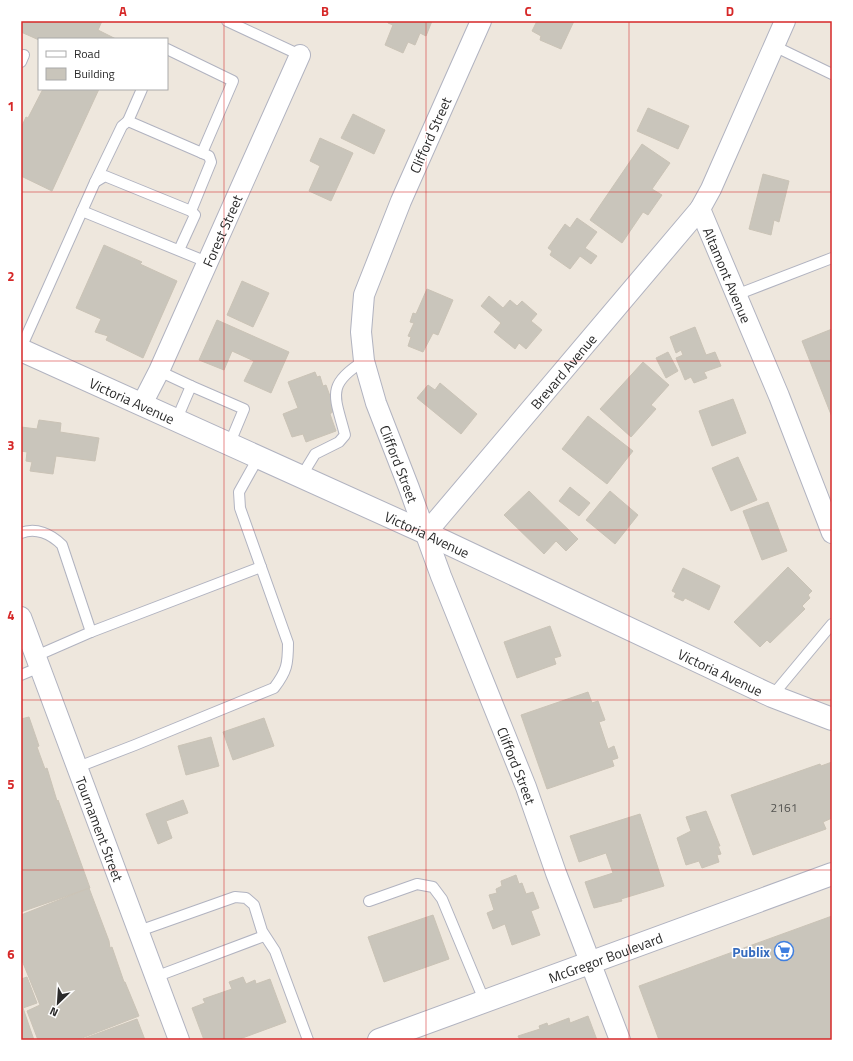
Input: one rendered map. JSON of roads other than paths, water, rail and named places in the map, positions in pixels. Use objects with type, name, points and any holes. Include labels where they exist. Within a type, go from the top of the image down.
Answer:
[{"type":"street","name":"Clifford Street","points":[[481,21],[401,201],[364,295],[361,332],[364,362],[376,403],[441,576],[526,787],[620,1040]]},
{"type":"street","name":"Altamont Avenue","points":[[785,21],[711,189],[700,209],[779,396],[832,533]]},
{"type":"street","name":"Forest Street","points":[[142,404],[159,371],[300,56]]},
{"type":"street","name":"Brevard Avenue","points":[[426,533],[700,209]]},
{"type":"street","name":"Victoria Avenue","points":[[21,349],[228,445],[426,533],[772,696],[832,719]]},
{"type":"street","name":"Tournament Street","points":[[21,618],[179,1040]]},
{"type":"street","name":"McGregor Boulevard","points":[[379,1040],[484,1000],[832,874]]},
{"type":"lane","points":[[227,21],[300,56]]},
{"type":"lane","points":[[774,46],[832,74]]},
{"type":"lane","points":[[168,49],[233,81],[202,153]]},
{"type":"lane","points":[[21,349],[95,182],[122,126],[128,121],[142,90]]},
{"type":"lane","points":[[128,121],[209,156],[211,162],[191,211]]},
{"type":"lane","points":[[95,182],[105,176],[191,211],[194,215],[179,250]]},
{"type":"lane","points":[[82,211],[207,262]]},
{"type":"lane","points":[[736,295],[832,258]]},
{"type":"lane","points":[[301,477],[315,454],[339,442],[345,435],[335,396],[337,384],[347,372],[364,362]]},
{"type":"lane","points":[[159,371],[244,409],[228,445]]},
{"type":"lane","points":[[176,421],[191,386]]},
{"type":"lane","points":[[78,767],[274,688],[284,675],[288,662],[288,643],[240,508],[239,492],[258,458]]},
{"type":"lane","points":[[21,533],[36,531],[46,533],[55,538],[62,545],[91,632]]},
{"type":"lane","points":[[21,675],[38,661],[91,632],[261,567]]},
{"type":"lane","points":[[772,696],[832,624]]},
{"type":"lane","points":[[369,901],[417,884],[433,887],[442,899],[484,1000]]},
{"type":"lane","points":[[139,931],[230,899],[242,897],[250,900],[254,905],[264,936],[275,951],[308,1040]]},
{"type":"lane","points":[[155,977],[264,936]]},
{"type":"place","name":"Publix","points":[[784,951]]}]
